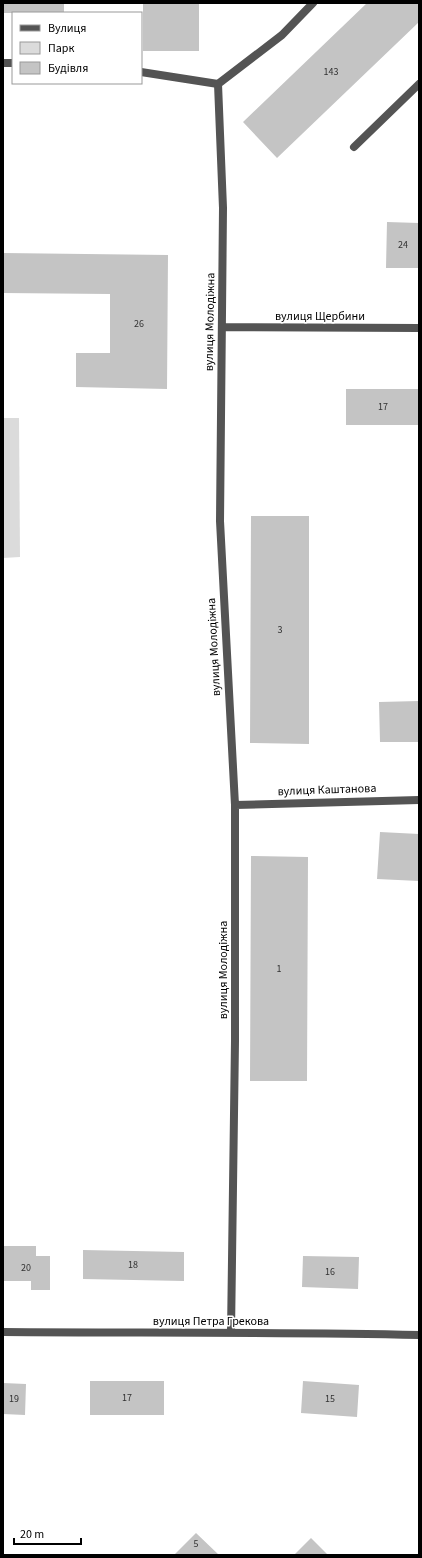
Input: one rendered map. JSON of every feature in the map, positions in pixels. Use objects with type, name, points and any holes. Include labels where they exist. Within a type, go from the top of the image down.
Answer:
[{"type":"street","points":[[142,72],[218,84],[282,35],[313,3]]},
{"type":"street","name":"вулиця Молодіжна","points":[[218,84],[223,208],[220,521],[235,805],[235,1041],[231,1333]]},
{"type":"street","points":[[354,147],[419,84]]},
{"type":"street","name":"вулиця Щербини","points":[[222,327],[419,328]]},
{"type":"street","name":"вулиця Каштанова","points":[[235,805],[419,800]]},
{"type":"street","name":"вулиця Петра Грекова","points":[[3,1332],[419,1335]]},
{"type":"green space","points":[[3,418],[19,418],[20,557],[3,558]]},
{"type":"building","points":[[3,3],[64,3],[64,12],[3,13]]},
{"type":"building","points":[[143,3],[199,3],[199,51],[143,51]]},
{"type":"building","points":[[367,3],[419,3],[419,22],[277,158],[243,122]]},
{"type":"building","points":[[387,222],[419,223],[419,268],[386,268]]},
{"type":"building","points":[[3,253],[168,255],[167,389],[76,387],[76,353],[110,353],[110,294],[3,293]]},
{"type":"building","points":[[346,389],[419,389],[419,425],[346,425]]},
{"type":"building","points":[[251,516],[309,516],[309,744],[250,743]]},
{"type":"building","points":[[419,701],[419,742],[380,742],[379,702]]},
{"type":"building","points":[[380,832],[419,834],[419,881],[377,879]]},
{"type":"building","points":[[251,856],[308,857],[307,1081],[250,1081]]},
{"type":"building","points":[[3,1246],[36,1246],[36,1256],[50,1256],[50,1290],[31,1290],[31,1281],[3,1281]]},
{"type":"building","points":[[83,1250],[184,1252],[184,1281],[83,1279]]},
{"type":"building","points":[[303,1256],[359,1257],[358,1289],[302,1287]]},
{"type":"building","points":[[90,1381],[164,1381],[164,1415],[90,1415]]},
{"type":"building","points":[[303,1381],[359,1385],[357,1417],[301,1413]]},
{"type":"building","points":[[3,1383],[26,1384],[25,1415],[3,1414]]},
{"type":"building","points":[[196,1533],[219,1555],[174,1555]]},
{"type":"building","points":[[311,1538],[328,1555],[294,1555]]}]
